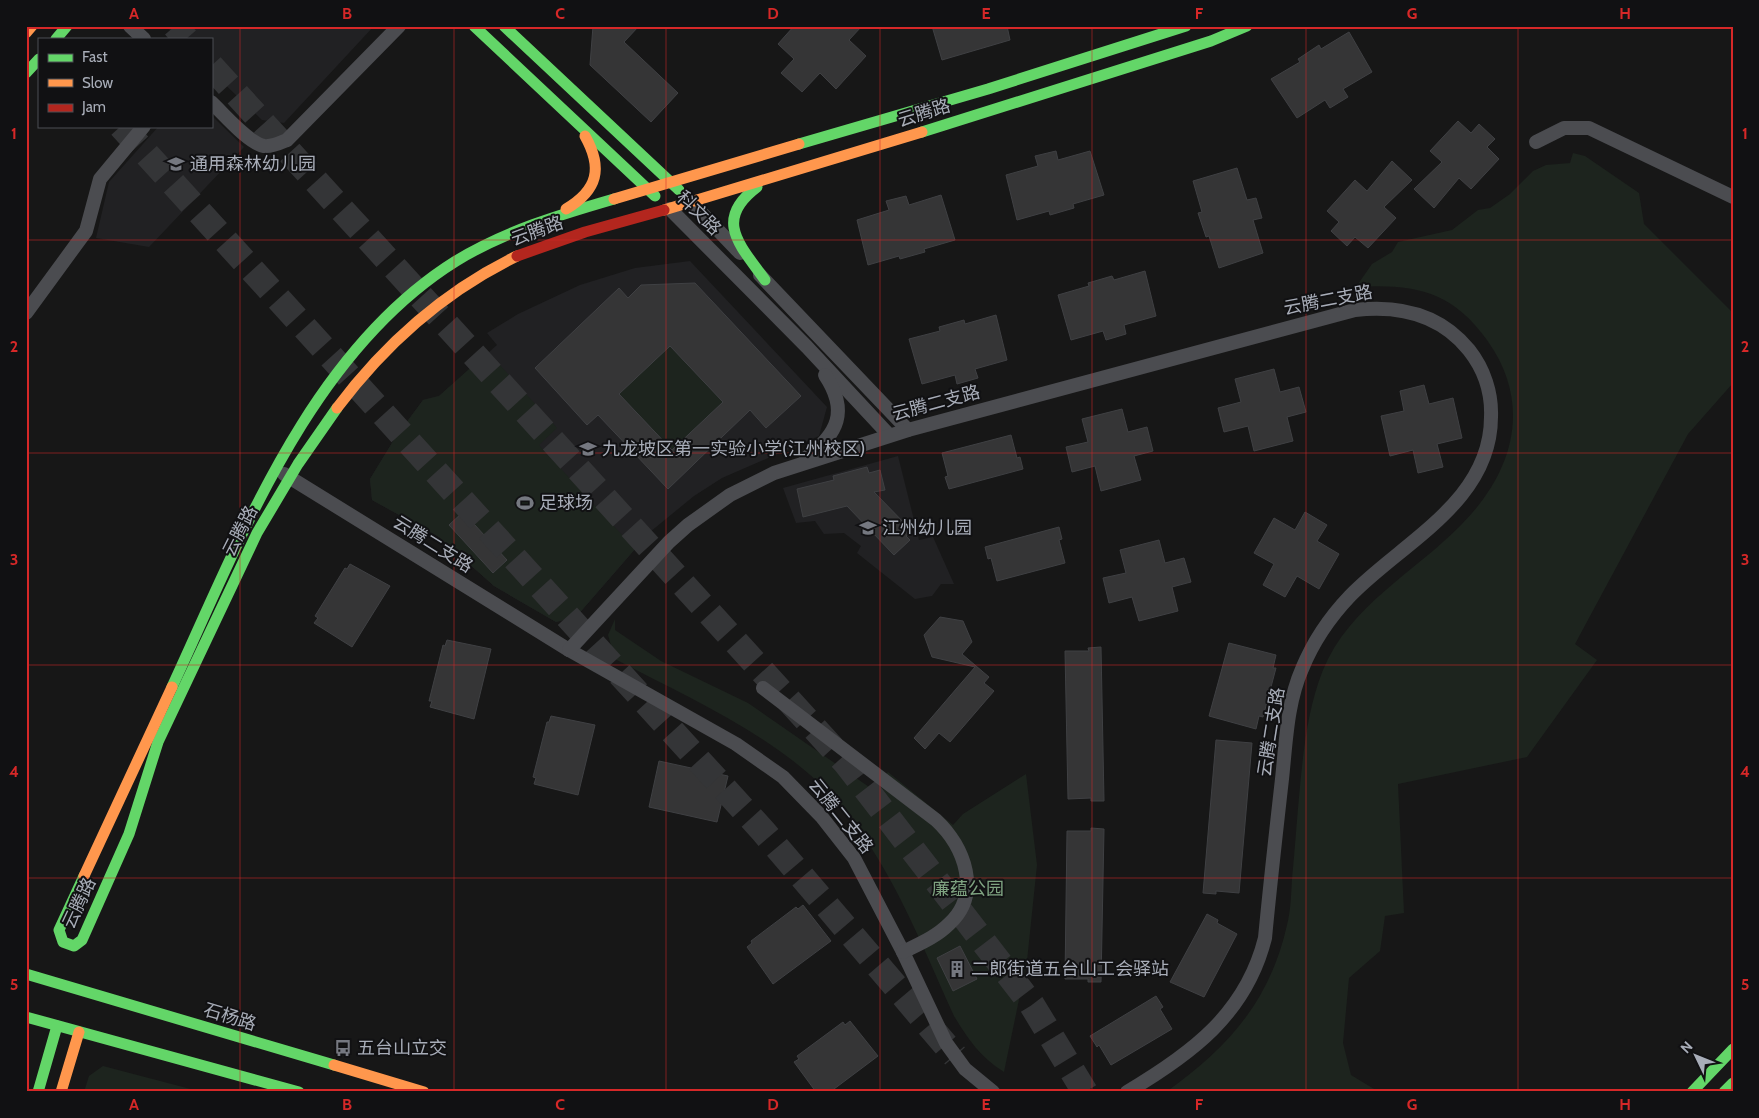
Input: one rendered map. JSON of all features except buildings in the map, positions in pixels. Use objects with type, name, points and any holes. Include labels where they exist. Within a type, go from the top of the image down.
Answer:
[{"type":"main road","points":[[26,33],[32,26]]},
{"type":"main road","points":[[57,38],[67,26]]},
{"type":"main road","name":"科文路","points":[[474,26],[670,209]]},
{"type":"main road","name":"科文路","points":[[504,26],[692,203]]},
{"type":"main road","name":"云腾路","points":[[1186,26],[988,89],[544,219],[504,236],[453,263],[395,310],[363,342],[330,383],[276,470],[246,528],[59,930],[61,940],[65,945],[74,946],[82,940],[129,834],[158,742],[257,533],[290,478],[320,432],[380,356],[410,326],[464,284],[495,266],[532,250],[770,179],[1211,41],[1247,26]]},
{"type":"main road","points":[[26,73],[38,60]]},
{"type":"main road","points":[[544,219],[574,205],[590,189],[594,180],[596,157],[575,120]]},
{"type":"main road","points":[[764,280],[735,235],[731,216],[744,194],[770,179]]},
{"type":"main road","name":"石杨路","points":[[26,974],[424,1092]]},
{"type":"main road","points":[[26,1017],[298,1092]]},
{"type":"main road","points":[[38,1092],[58,1026]]},
{"type":"main road","points":[[61,1092],[79,1032]]},
{"type":"main road","points":[[1692,1092],[1733,1048]]},
{"type":"main road","points":[[1724,1092],[1733,1083]]},
{"type":"street","points":[[130,26],[143,38]]},
{"type":"street","points":[[212,103],[249,138],[263,146],[274,145],[287,140],[399,26]]},
{"type":"street","points":[[26,312],[86,231],[100,179],[142,128]]},
{"type":"street","points":[[1536,142],[1564,128],[1589,128],[1733,197]]},
{"type":"street","name":"科文路","points":[[692,203],[908,430]]},
{"type":"street","name":"科文路","points":[[670,209],[807,347],[889,435]]},
{"type":"street","name":"云腾二支路","points":[[569,650],[669,542],[688,525],[737,492],[796,465],[889,435],[1334,314],[1377,307],[1414,312],[1440,324],[1464,344],[1475,358],[1484,376],[1489,392],[1492,429],[1485,455],[1471,482],[1444,514],[1350,596],[1322,631],[1301,670],[1289,713],[1265,938],[1260,958],[1250,979],[1228,1015],[1196,1047],[1127,1092]]},
{"type":"street","points":[[796,465],[822,446],[836,424],[839,411],[832,385],[807,347]]},
{"type":"street","name":"云腾二支路","points":[[276,470],[569,650],[736,744],[783,777],[821,816],[854,858],[903,952],[946,1043],[965,1069],[993,1092]]},
{"type":"street","points":[[764,688],[936,820],[956,842],[963,857],[966,874],[964,903],[958,914],[949,924],[936,934],[903,952]]},
{"type":"shaded area","points":[[166,26],[374,26],[284,123],[262,120],[212,72],[212,38],[178,38]]},
{"type":"shaded area","name":"通用森林幼儿园","points":[[212,116],[244,147],[149,247],[96,238],[109,182],[157,128],[212,128]]},
{"type":"shaded area","name":"九龙坡区第一实验小学(江州校区)","points":[[690,261],[827,407],[819,436],[722,478],[694,496],[650,532],[576,617],[556,622],[494,586],[439,537],[372,500],[370,479],[395,438],[423,400],[439,396],[497,345],[487,333],[518,314],[580,285],[635,268]]},
{"type":"shaded area","name":"江州幼儿园","points":[[898,456],[919,540],[933,537],[954,584],[941,584],[932,596],[915,599],[857,553],[861,546],[844,533],[824,534],[815,521],[796,523],[783,488]]},
{"type":"green space","points":[[1573,153],[1585,156],[1639,193],[1644,224],[1733,313],[1733,383],[1688,434],[1575,644],[1597,660],[1527,757],[1398,784],[1404,913],[1385,916],[1380,951],[1349,978],[1343,1043],[1351,1075],[1379,1092],[1166,1092],[1209,1058],[1227,1040],[1258,1000],[1270,977],[1287,925],[1290,908],[1307,727],[1318,684],[1335,647],[1366,608],[1443,542],[1479,504],[1494,483],[1505,460],[1511,437],[1513,413],[1510,388],[1501,364],[1487,340],[1473,323],[1445,300],[1413,289],[1377,286],[1356,287],[1372,264],[1392,252],[1398,242],[1452,230],[1478,210],[1490,208],[1510,194],[1533,171],[1546,165],[1570,163]]},
{"type":"green space","points":[[670,346],[723,402],[672,450],[619,394]]},
{"type":"green space","points":[[488,352],[557,428],[539,445],[635,549],[576,617],[556,622],[494,586],[439,537],[372,500],[370,479],[395,438],[423,400],[439,396]],"holes":[[[463,512],[507,560],[493,573],[449,525]]]},
{"type":"green space","name":"廉蕴公园","points":[[615,619],[615,630],[661,661],[748,703],[872,789],[888,772],[953,825],[963,814],[1026,774],[1037,865],[1027,961],[1004,1072],[988,1061],[959,1024],[915,928],[885,871],[850,818],[829,793],[807,772],[756,735],[699,702],[615,659],[608,635]]},
{"type":"green space","points":[[103,1066],[202,1092],[84,1092],[89,1076]]},
{"type":"tunnel","points":[[175,26],[185,38]]},
{"type":"tunnel","points":[[212,67],[846,763],[1032,1005],[1085,1092]]},
{"type":"tunnel","points":[[123,128],[763,831],[955,1056]]},
{"type":"traffic: fast","points":[[57,38],[67,26]]},
{"type":"traffic: fast","points":[[474,26],[655,196]]},
{"type":"traffic: fast","points":[[504,26],[679,190]]},
{"type":"traffic: fast","points":[[799,144],[988,89],[1186,26]]},
{"type":"traffic: fast","points":[[922,132],[1211,41],[1247,26]]},
{"type":"traffic: fast","points":[[26,73],[38,60]]},
{"type":"traffic: fast","points":[[757,187],[744,199],[736,211],[734,222],[735,233],[740,244],[765,280]]},
{"type":"traffic: fast","points":[[172,687],[225,570],[285,452],[320,396],[360,345],[405,299],[456,261],[475,250],[513,232],[614,199]]},
{"type":"traffic: fast","points":[[84,876],[59,930],[63,942],[74,946],[82,940],[129,834],[158,742],[257,533],[298,464],[337,408]]},
{"type":"traffic: fast","points":[[26,974],[334,1065]]},
{"type":"traffic: fast","points":[[26,1017],[299,1092]]},
{"type":"traffic: fast","points":[[38,1092],[57,1026]]},
{"type":"traffic: fast","points":[[1692,1092],[1733,1049]]},
{"type":"traffic: fast","points":[[1724,1092],[1733,1083]]},
{"type":"traffic: slow","points":[[26,33],[32,26]]},
{"type":"traffic: slow","points":[[664,210],[922,132]]},
{"type":"traffic: slow","points":[[566,209],[585,194],[591,186],[594,177],[594,158],[585,136]]},
{"type":"traffic: slow","points":[[614,199],[799,144]]},
{"type":"traffic: slow","points":[[337,408],[375,362],[418,321],[465,286],[517,256]]},
{"type":"traffic: slow","points":[[84,876],[172,687]]},
{"type":"traffic: slow","points":[[61,1092],[79,1032]]},
{"type":"traffic: slow","points":[[334,1065],[424,1092]]},
{"type":"traffic: jam","points":[[517,256],[585,232],[664,210]]},
{"type":"place","name":"通用森林幼儿园","points":[[176,164]]},
{"type":"place","name":"九龙坡区第一实验小学(江州校区)","points":[[588,449]]},
{"type":"place","name":"足球场","points":[[525,503]]},
{"type":"place","name":"江州幼儿园","points":[[868,528]]},
{"type":"place","name":"二郎街道五台山工会驿站","points":[[957,969]]},
{"type":"place","name":"五台山立交","points":[[343,1048]]}]
